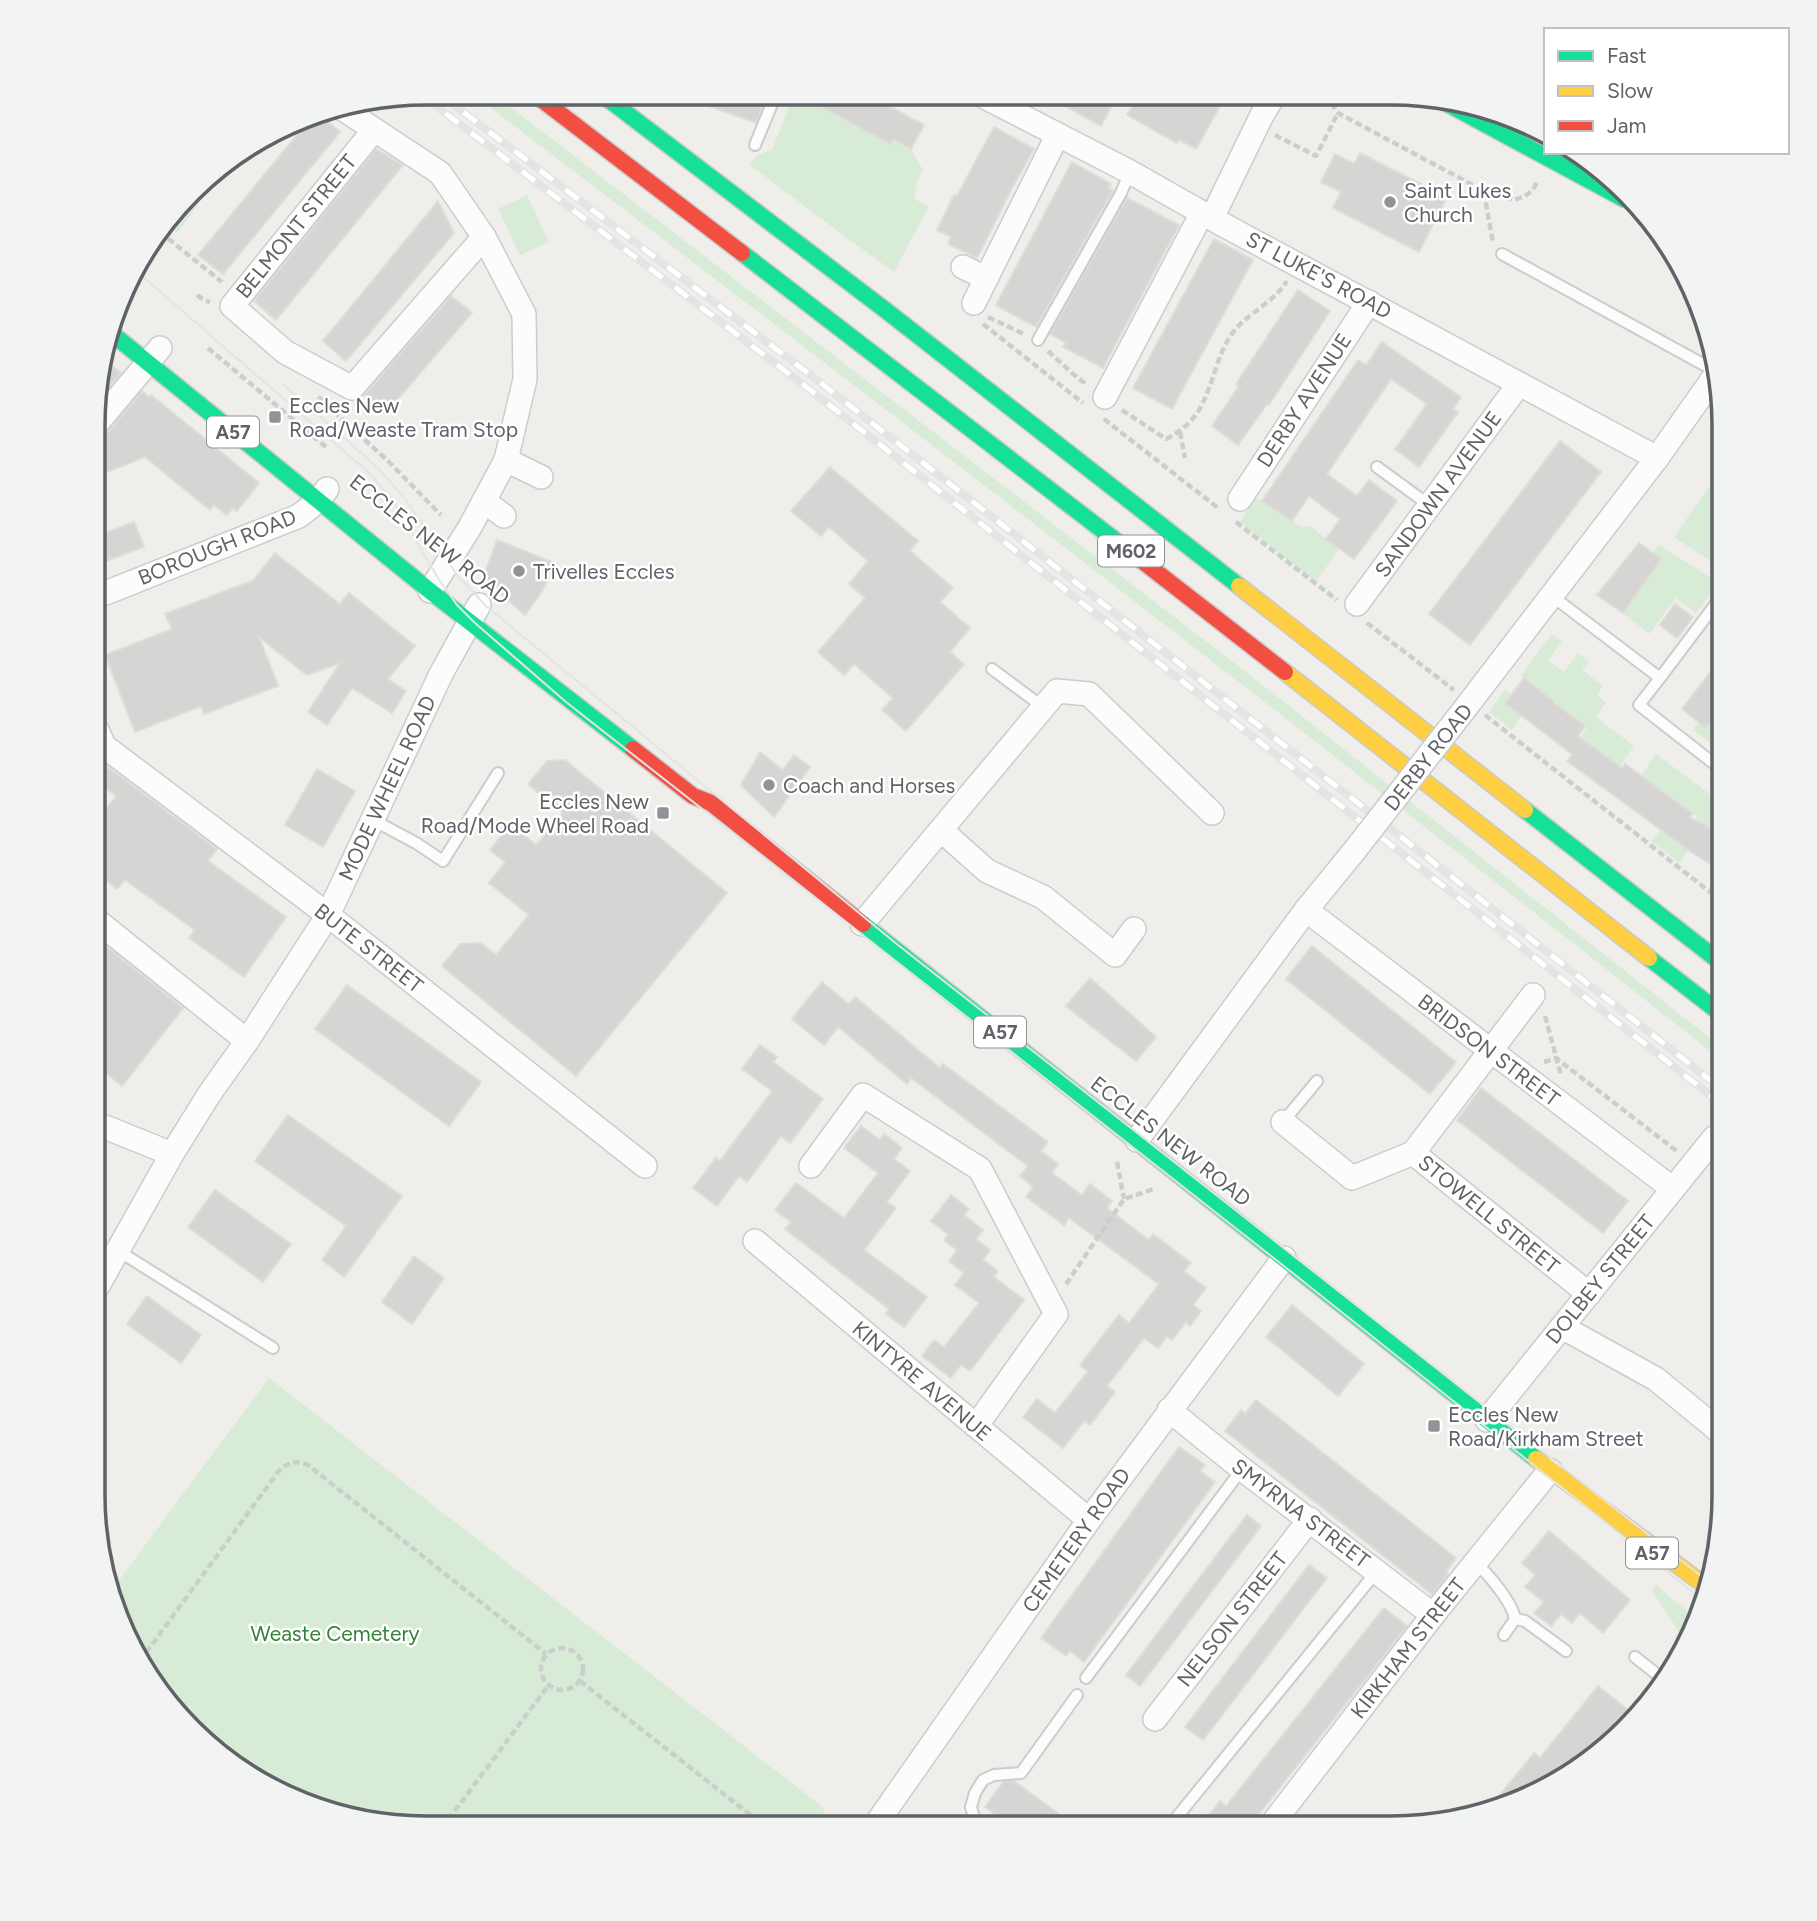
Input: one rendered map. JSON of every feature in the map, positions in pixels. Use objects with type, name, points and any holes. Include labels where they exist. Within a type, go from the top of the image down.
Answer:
[{"type":"main road","name":"M602","points":[[549,105],[1059,495],[1712,1007]]},
{"type":"main road","name":"M602","points":[[616,105],[1005,403],[1712,956]]},
{"type":"main road","points":[[1467,114],[1610,191]]},
{"type":"main road","name":"ECCLES NEW ROAD","points":[[118,336],[157,352],[288,477],[326,490],[477,609],[693,796],[711,803],[1550,1470],[1700,1582]]},
{"type":"main road","name":"ECCLES NEW ROAD","points":[[616,716],[699,784],[711,803]]},
{"type":"main road","name":"ECCLES NEW ROAD","points":[[1605,1512],[1697,1591]]},
{"type":"street","name":"ST LUKE'S ROAD","points":[[1018,105],[1057,135],[1657,458]]},
{"type":"street","points":[[1104,408],[1268,105]]},
{"type":"street","points":[[351,114],[440,173],[484,237],[524,314],[526,379],[506,460],[438,578]]},
{"type":"street","name":"BELMONT STREET","points":[[374,130],[232,306],[285,352],[352,388],[484,237]]},
{"type":"street","points":[[979,313],[986,278],[1057,135]]},
{"type":"street","points":[[963,267],[986,278]]},
{"type":"street","name":"DERBY AVENUE","points":[[1231,509],[1369,302]]},
{"type":"street","points":[[106,413],[157,352]]},
{"type":"street","name":"SANDOWN AVENUE","points":[[1353,608],[1519,384]]},
{"type":"street","name":"DERBY ROAD","points":[[1137,1140],[1306,911],[1657,458],[1709,384]]},
{"type":"street","points":[[506,460],[541,477]]},
{"type":"street","name":"BOROUGH ROAD","points":[[105,593],[299,516],[326,490]]},
{"type":"street","points":[[484,501],[504,516]]},
{"type":"street","name":"MODE WHEEL ROAD","points":[[105,1271],[209,1093],[247,1041],[328,915],[441,674],[477,609]]},
{"type":"street","points":[[862,924],[1057,691],[1089,694],[1212,813]]},
{"type":"street","name":"BUTE STREET","points":[[105,747],[328,915],[645,1166]]},
{"type":"street","points":[[941,830],[987,871],[1043,897],[1115,955],[1134,929]]},
{"type":"street","name":"BRIDSON STREET","points":[[1306,911],[1673,1189]]},
{"type":"street","points":[[105,927],[247,1041]]},
{"type":"street","points":[[1413,1153],[1533,995]]},
{"type":"street","points":[[811,1166],[863,1095],[980,1168],[1056,1314],[976,1426]]},
{"type":"street","name":"STOWELL STREET","points":[[1283,1122],[1352,1178],[1413,1153],[1589,1294]]},
{"type":"street","points":[[105,1128],[172,1154]]},
{"type":"street","name":"DOLBEY STREET","points":[[1487,1420],[1712,1140]]},
{"type":"street","name":"KINTYRE AVENUE","points":[[754,1241],[1089,1520]]},
{"type":"street","name":"CEMETERY ROAD","points":[[882,1816],[1089,1520],[1284,1258]]},
{"type":"street","points":[[1562,1327],[1656,1379],[1712,1425]]},
{"type":"street","name":"SMYRNA STREET","points":[[1169,1410],[1433,1615]]},
{"type":"street","name":"KIRKHAM STREET","points":[[1278,1816],[1433,1615],[1550,1470]]},
{"type":"street","name":"NELSON STREET","points":[[1155,1719],[1310,1519]]},
{"type":"lane","points":[[755,145],[771,105]]},
{"type":"lane","points":[[1038,340],[1121,193],[1130,172]]},
{"type":"lane","points":[[1502,254],[1706,366]]},
{"type":"lane","points":[[1377,467],[1429,505]]},
{"type":"lane","points":[[1552,596],[1660,678]]},
{"type":"lane","points":[[1712,609],[1639,705],[1712,762]]},
{"type":"lane","points":[[992,669],[1043,708]]},
{"type":"lane","points":[[373,820],[443,861],[498,773]]},
{"type":"lane","points":[[1283,1122],[1317,1081]]},
{"type":"lane","points":[[117,1250],[273,1348]]},
{"type":"lane","points":[[1086,1678],[1242,1469]]},
{"type":"lane","points":[[1475,1563],[1487,1573],[1513,1610],[1515,1619],[1504,1634]]},
{"type":"lane","points":[[1178,1816],[1377,1571]]},
{"type":"lane","points":[[1515,1619],[1525,1621],[1566,1651]]},
{"type":"lane","points":[[1635,1657],[1657,1674]]},
{"type":"lane","points":[[973,1816],[971,1807],[983,1780],[994,1775],[1021,1773],[1077,1695]]},
{"type":"path","points":[[1332,105],[1338,113],[1486,192],[1514,200],[1532,190]]},
{"type":"path","points":[[1282,138],[1315,156],[1338,113]]},
{"type":"path","points":[[1486,192],[1493,244],[1502,254]]},
{"type":"path","points":[[167,237],[239,297]]},
{"type":"path","points":[[1104,408],[1166,439],[1180,432],[1208,396],[1230,336],[1239,324],[1284,286]]},
{"type":"path","points":[[197,295],[204,300]]},
{"type":"path","points":[[979,313],[1104,408],[1353,608],[1468,705],[1712,895]]},
{"type":"path","points":[[208,348],[326,447]]},
{"type":"path","points":[[344,420],[440,515]]},
{"type":"path","points":[[1180,432],[1185,458]]},
{"type":"path","points":[[1533,995],[1541,1001],[1570,1112]]},
{"type":"path","points":[[1556,1058],[1693,1164]]},
{"type":"path","points":[[1116,1153],[1124,1199]]},
{"type":"path","points":[[1052,1305],[1124,1199],[1159,1188]]},
{"type":"path","points":[[146,1652],[278,1472],[286,1464],[297,1461],[308,1465],[547,1654]]},
{"type":"path","points":[[559,1648],[572,1650],[582,1660],[583,1674],[580,1681],[569,1690],[548,1686],[541,1667],[547,1654],[559,1648]]},
{"type":"path","points":[[580,1681],[752,1816]]},
{"type":"path","points":[[451,1816],[548,1686]]},
{"type":"green space","points":[[487,105],[508,105],[1246,672],[1712,1040],[1712,1053],[1412,817]]},
{"type":"green space","points":[[790,105],[829,105],[911,149],[923,170],[914,188],[917,190],[914,199],[929,206],[894,272],[750,165],[757,155],[772,150]]},
{"type":"green space","points":[[209,189],[177,233],[173,229]]},
{"type":"green space","points":[[527,195],[549,242],[520,255],[498,209]]},
{"type":"green space","points":[[1712,482],[1712,562],[1674,537]]},
{"type":"green space","points":[[1255,498],[1301,527],[1310,526],[1339,549],[1316,582],[1240,522]]},
{"type":"green space","points":[[1659,545],[1712,579],[1712,592],[1696,613],[1676,598],[1649,634],[1623,613],[1645,583],[1640,580],[1649,576],[1661,560],[1653,553]]},
{"type":"green space","points":[[1552,634],[1562,641],[1548,661],[1564,672],[1578,653],[1589,662],[1582,670],[1603,686],[1597,695],[1606,703],[1596,717],[1634,746],[1620,766],[1581,737],[1587,727],[1521,675]]},
{"type":"green space","points":[[1505,689],[1512,695],[1505,703],[1522,716],[1512,730],[1489,712]]},
{"type":"green space","points":[[1712,713],[1712,744],[1693,730]]},
{"type":"green space","points":[[1656,754],[1712,794],[1712,830],[1696,820],[1697,817],[1641,776]]},
{"type":"green space","points":[[1661,830],[1673,839],[1678,833],[1692,842],[1680,863],[1652,841]]},
{"type":"green space","name":"Weaste Cemetery","points":[[269,1378],[824,1808],[823,1816],[426,1816],[364,1810],[323,1799],[284,1783],[248,1762],[199,1722],[171,1690],[148,1655],[129,1618],[117,1583]]},
{"type":"green space","points":[[1656,1585],[1690,1613],[1681,1634],[1652,1591]]},
{"type":"building","points":[[706,105],[763,105],[756,123]]},
{"type":"building","points":[[818,105],[887,105],[924,125],[911,149],[893,139],[890,144]]},
{"type":"building","points":[[1063,105],[1112,105],[1101,126]]},
{"type":"building","points":[[1133,105],[1220,105],[1196,149],[1179,140],[1177,143],[1127,115]]},
{"type":"building","points":[[327,121],[340,132],[223,274],[198,255],[301,130]]},
{"type":"building","points":[[994,127],[1034,149],[977,258],[948,244],[951,237],[937,230]]},
{"type":"building","points":[[376,149],[403,165],[276,320],[254,301]]},
{"type":"building","name":"Saint Lukes Church","points":[[1360,153],[1447,197],[1419,252],[1333,208],[1341,192],[1321,182],[1335,154],[1354,164]]},
{"type":"building","points":[[1072,162],[1111,184],[1109,188],[1113,190],[1036,327],[996,305]]},
{"type":"building","points":[[1127,198],[1179,225],[1103,368],[1063,347],[1066,343],[1050,334]]},
{"type":"building","points":[[438,201],[454,233],[346,361],[323,341]]},
{"type":"building","points":[[1214,239],[1253,260],[1172,409],[1133,388]]},
{"type":"building","points":[[1298,290],[1330,311],[1269,405],[1267,404],[1238,445],[1212,426],[1239,386],[1236,384]]},
{"type":"building","points":[[451,296],[472,313],[385,414],[364,395]]},
{"type":"building","points":[[1382,342],[1461,397],[1453,409],[1458,412],[1419,467],[1395,449],[1427,404],[1391,379],[1327,474],[1357,496],[1369,480],[1397,501],[1354,559],[1326,539],[1340,519],[1309,496],[1292,521],[1262,501],[1358,360],[1366,365]]},
{"type":"building","points":[[111,365],[121,373],[108,389]]},
{"type":"building","points":[[142,391],[149,397],[151,395],[259,483],[237,511],[233,508],[227,515],[214,505],[210,510],[145,457],[105,473],[105,433]]},
{"type":"building","points":[[1560,441],[1601,472],[1470,645],[1429,614]]},
{"type":"building","points":[[830,467],[918,541],[910,551],[953,588],[940,602],[970,628],[950,652],[964,664],[906,731],[882,710],[893,698],[854,664],[844,675],[818,652],[865,598],[849,584],[868,561],[829,527],[821,536],[791,511]]},
{"type":"building","points":[[134,522],[144,547],[105,561],[105,533]]},
{"type":"building","name":"Trivelles Eccles","points":[[497,540],[557,564],[525,615],[483,578]]},
{"type":"building","points":[[1639,543],[1661,559],[1623,613],[1597,595]]},
{"type":"building","points":[[275,553],[340,604],[349,593],[415,646],[388,679],[406,691],[392,713],[352,688],[327,725],[308,712],[340,663],[307,675],[259,637],[278,686],[204,714],[201,706],[135,732],[105,655],[172,629],[165,614],[254,580]]},
{"type":"building","points":[[1675,604],[1693,617],[1677,638],[1660,625]]},
{"type":"building","points":[[1712,670],[1712,720],[1706,728],[1682,709]]},
{"type":"building","points":[[1524,678],[1555,702],[1585,726],[1578,736],[1622,768],[1625,764],[1692,813],[1690,817],[1712,829],[1712,865],[1567,761],[1572,754],[1505,703]]},
{"type":"building","name":"Coach and Horses","points":[[760,752],[783,770],[794,755],[810,767],[774,817],[741,785]]},
{"type":"building","points":[[565,760],[727,893],[576,1076],[442,966],[460,944],[481,943],[496,955],[529,915],[489,883],[505,862],[490,850],[505,831],[518,830],[536,845],[563,813],[528,784],[547,761]]},
{"type":"building","points":[[108,767],[217,849],[208,861],[286,917],[244,977],[189,938],[195,930],[125,880],[117,889],[105,879],[105,810],[116,796],[105,787],[105,771]]},
{"type":"building","points":[[317,769],[355,791],[323,847],[285,825]]},
{"type":"building","points":[[105,945],[183,1008],[122,1086],[105,1072]]},
{"type":"building","points":[[1312,946],[1456,1062],[1430,1094],[1286,979]]},
{"type":"building","points":[[1090,978],[1156,1037],[1136,1061],[1066,1006]]},
{"type":"building","points":[[822,982],[849,1004],[855,997],[940,1068],[943,1064],[1048,1142],[1041,1151],[1058,1164],[1052,1173],[1082,1195],[1090,1184],[1112,1201],[1107,1208],[1149,1240],[1153,1234],[1191,1263],[1184,1271],[1206,1288],[1193,1305],[1201,1311],[1190,1326],[1186,1322],[1172,1340],[1167,1336],[1158,1348],[1144,1338],[1107,1386],[1115,1392],[1090,1425],[1084,1421],[1063,1448],[1023,1417],[1037,1399],[1055,1413],[1088,1371],[1080,1365],[1119,1315],[1129,1323],[1159,1284],[1069,1218],[1064,1225],[1026,1197],[1033,1187],[1020,1176],[1028,1166],[911,1078],[907,1084],[838,1027],[824,1045],[792,1019]]},
{"type":"building","points":[[347,985],[481,1082],[449,1126],[315,1029]]},
{"type":"building","points":[[760,1045],[777,1057],[773,1062],[823,1099],[790,1143],[781,1136],[747,1182],[739,1176],[717,1206],[693,1188],[716,1158],[720,1161],[772,1091],[742,1069]]},
{"type":"building","points":[[1481,1088],[1628,1201],[1603,1233],[1457,1120]]},
{"type":"building","points":[[288,1115],[402,1196],[344,1277],[322,1260],[346,1226],[255,1161]]},
{"type":"building","points":[[861,1126],[880,1140],[884,1134],[902,1148],[894,1159],[910,1171],[887,1202],[896,1208],[864,1250],[927,1297],[904,1327],[886,1314],[889,1309],[785,1229],[791,1222],[775,1210],[796,1183],[844,1218],[878,1173],[844,1148]]},
{"type":"building","points":[[215,1190],[291,1244],[263,1282],[188,1227]]},
{"type":"building","points":[[951,1195],[969,1209],[964,1215],[983,1230],[976,1239],[990,1250],[983,1260],[998,1271],[994,1277],[1024,1300],[970,1371],[961,1365],[951,1378],[922,1356],[934,1340],[944,1347],[979,1303],[955,1285],[964,1273],[949,1261],[957,1250],[944,1240],[948,1234],[931,1221]]},
{"type":"building","points":[[414,1256],[444,1278],[412,1324],[382,1302]]},
{"type":"building","points":[[147,1296],[201,1335],[181,1363],[127,1324]]},
{"type":"building","points":[[1292,1305],[1364,1364],[1338,1396],[1266,1337]]},
{"type":"building","points":[[1256,1400],[1456,1558],[1446,1572],[1448,1574],[1432,1594],[1225,1431],[1241,1410],[1245,1414]]},
{"type":"building","points":[[1179,1447],[1205,1465],[1200,1471],[1215,1482],[1084,1662],[1070,1651],[1066,1656],[1041,1638]]},
{"type":"building","points":[[1247,1515],[1261,1526],[1140,1686],[1126,1675]]},
{"type":"building","points":[[1549,1531],[1630,1600],[1603,1633],[1580,1613],[1572,1623],[1561,1614],[1551,1626],[1534,1613],[1544,1602],[1525,1587],[1535,1575],[1522,1563]]},
{"type":"building","points":[[1309,1565],[1327,1578],[1203,1740],[1185,1727]]},
{"type":"building","points":[[1384,1608],[1407,1626],[1257,1816],[1208,1816],[1220,1801],[1226,1806]]},
{"type":"building","points":[[1598,1686],[1629,1710],[1603,1736],[1569,1762],[1533,1783],[1497,1798],[1534,1753],[1540,1758]]},
{"type":"building","points":[[1014,1781],[1062,1816],[997,1816],[985,1807],[1003,1782]]},
{"type":"tram line","points":[[142,276],[368,472],[392,499],[457,605],[566,702],[1280,1263],[1696,1595]]},
{"type":"tram line","points":[[283,384],[377,467],[404,497],[457,575],[486,606],[898,945],[1701,1576]]},
{"type":"railway","points":[[435,105],[809,389],[1712,1097]]},
{"type":"railway","points":[[454,105],[817,380],[1712,1082]]},
{"type":"traffic: fast","points":[[616,105],[884,309],[1239,586]]},
{"type":"traffic: fast","points":[[1467,114],[1610,191]]},
{"type":"traffic: fast","points":[[742,253],[1141,560]]},
{"type":"traffic: fast","points":[[117,338],[430,591],[633,749]]},
{"type":"traffic: fast","points":[[1525,810],[1712,956]]},
{"type":"traffic: fast","points":[[863,924],[1536,1459]]},
{"type":"traffic: fast","points":[[1649,958],[1712,1007]]},
{"type":"traffic: slow","points":[[1239,586],[1525,810]]},
{"type":"traffic: slow","points":[[1285,672],[1649,958]]},
{"type":"traffic: slow","points":[[1536,1459],[1700,1582]]},
{"type":"traffic: jam","points":[[549,105],[742,253]]},
{"type":"traffic: jam","points":[[1141,560],[1285,672]]},
{"type":"traffic: jam","points":[[633,749],[693,796],[711,803],[863,924]]},
{"type":"place","name":"Saint Lukes Church","points":[[1390,202]]},
{"type":"place","name":"Eccles New Road/Weaste Tram Stop","points":[[275,417]]},
{"type":"place","name":"Trivelles Eccles","points":[[519,571]]},
{"type":"place","name":"Coach and Horses","points":[[769,785]]},
{"type":"place","name":"Eccles New Road/Mode Wheel Road","points":[[663,813]]},
{"type":"place","name":"Eccles New Road/Kirkham Street","points":[[1434,1426]]}]
